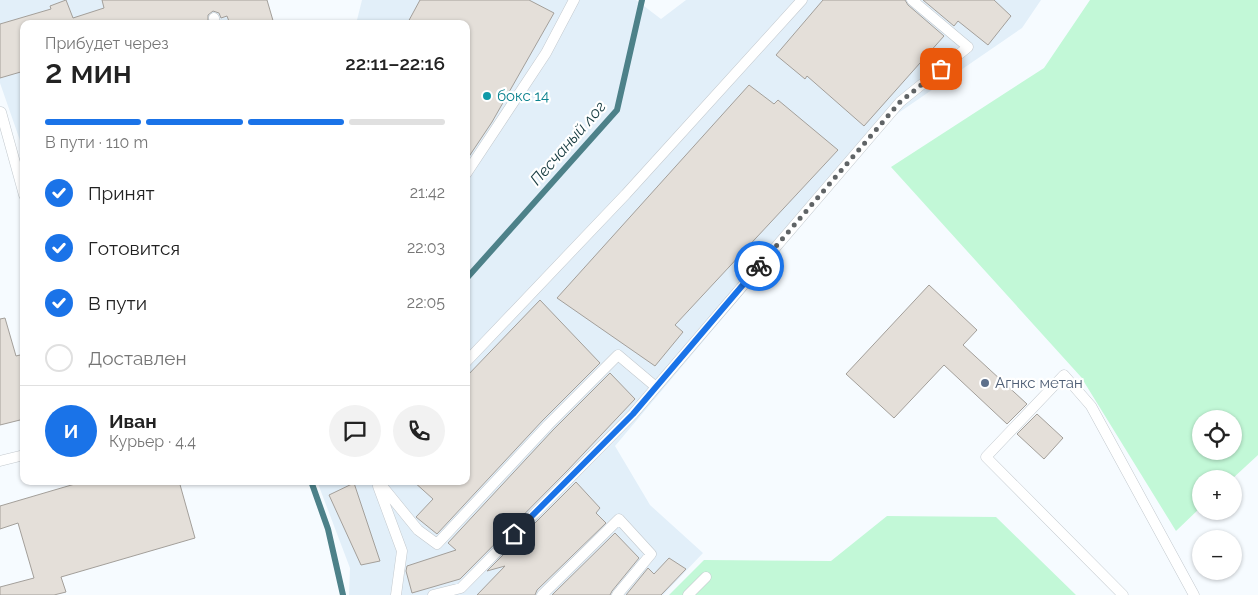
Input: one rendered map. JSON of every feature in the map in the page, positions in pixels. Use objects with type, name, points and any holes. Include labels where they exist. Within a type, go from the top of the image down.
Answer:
[{"type":"lane","points":[[470,168],[546,53],[574,0]]},
{"type":"lane","points":[[470,358],[626,194],[802,0]]},
{"type":"lane","points":[[433,595],[461,588],[633,414],[900,102],[968,47],[912,0]]},
{"type":"lane","points":[[1,112],[20,181]]},
{"type":"lane","points":[[380,485],[418,530],[437,544],[548,425],[618,354],[656,387]]},
{"type":"lane","points":[[1123,595],[986,457],[1064,375],[1090,406],[1194,595]]},
{"type":"lane","points":[[0,461],[20,456]]},
{"type":"lane","points":[[378,485],[402,551],[396,595]]},
{"type":"lane","points":[[542,595],[619,519],[650,554],[617,595]]},
{"type":"lane","points":[[688,595],[706,577]]},
{"type":"shaded area","points":[[0,0],[243,0],[269,20],[20,20],[20,140],[0,83]]},
{"type":"shaded area","points":[[362,0],[636,0],[661,19],[686,0],[1041,0],[1022,28],[891,118],[615,446],[650,505],[703,553],[663,595],[349,595],[350,568],[319,485],[470,485],[470,20],[357,20]]},
{"type":"green space","points":[[1090,0],[1258,0],[1258,455],[1242,470],[1192,470],[1192,516],[1176,531],[1081,377],[891,167],[1044,68]]},
{"type":"green space","points":[[887,516],[996,517],[1076,595],[669,595],[704,560],[831,561]]},
{"type":"building","points":[[66,0],[73,18],[104,8],[102,0],[267,0],[273,20],[228,20],[227,16],[221,18],[219,13],[213,11],[208,15],[208,20],[20,20],[20,72],[0,78],[0,24],[51,9],[50,6]]},
{"type":"building","name":"бокс 14","points":[[420,0],[529,0],[554,13],[492,122],[470,155],[470,20],[409,20]]},
{"type":"building","points":[[823,0],[905,0],[908,5],[944,36],[864,126],[807,76],[805,79],[776,55]]},
{"type":"building","points":[[923,0],[994,0],[1011,16],[988,45],[958,21],[954,26]]},
{"type":"building","points":[[749,85],[774,104],[778,100],[838,150],[675,325],[683,332],[655,366],[557,298]]},
{"type":"building","points":[[929,285],[977,330],[963,345],[1027,404],[1007,424],[944,365],[894,418],[846,374]]},
{"type":"building","points":[[540,300],[600,363],[543,420],[437,534],[416,517],[433,499],[417,485],[470,485],[470,373]]},
{"type":"building","points":[[5,318],[16,356],[20,355],[20,420],[0,425],[0,319]]},
{"type":"building","points":[[610,373],[635,399],[460,579],[412,593],[406,571],[407,566],[456,550],[448,543],[553,430]]},
{"type":"building","points":[[1037,414],[1063,438],[1044,459],[1017,434]]},
{"type":"building","points":[[576,482],[600,508],[596,513],[606,523],[537,590],[535,595],[477,595],[505,566],[487,571]]},
{"type":"building","points":[[71,485],[180,485],[195,538],[61,577],[66,592],[54,595],[0,595],[0,587],[34,578],[18,523],[0,529],[0,506]]},
{"type":"building","points":[[350,485],[355,485],[380,561],[361,565],[329,495]]},
{"type":"building","points":[[615,533],[639,558],[610,595],[552,595]]},
{"type":"building","points":[[669,558],[686,569],[661,595],[626,595],[648,568],[654,574]]},
{"type":"waterway","name":"Песчаный лог","points":[[470,275],[617,110],[642,0]]},
{"type":"waterway","name":"Песчаный лог","points":[[312,485],[328,529],[343,595]]},
{"type":"way so far","points":[[759,266],[900,102],[941,69]]},
{"type":"place","name":"бокс 14","points":[[487,96]]},
{"type":"place","name":"Агнкс метан","points":[[985,383]]},
{"type":"route","points":[[514,534],[633,414],[759,266]]}]
